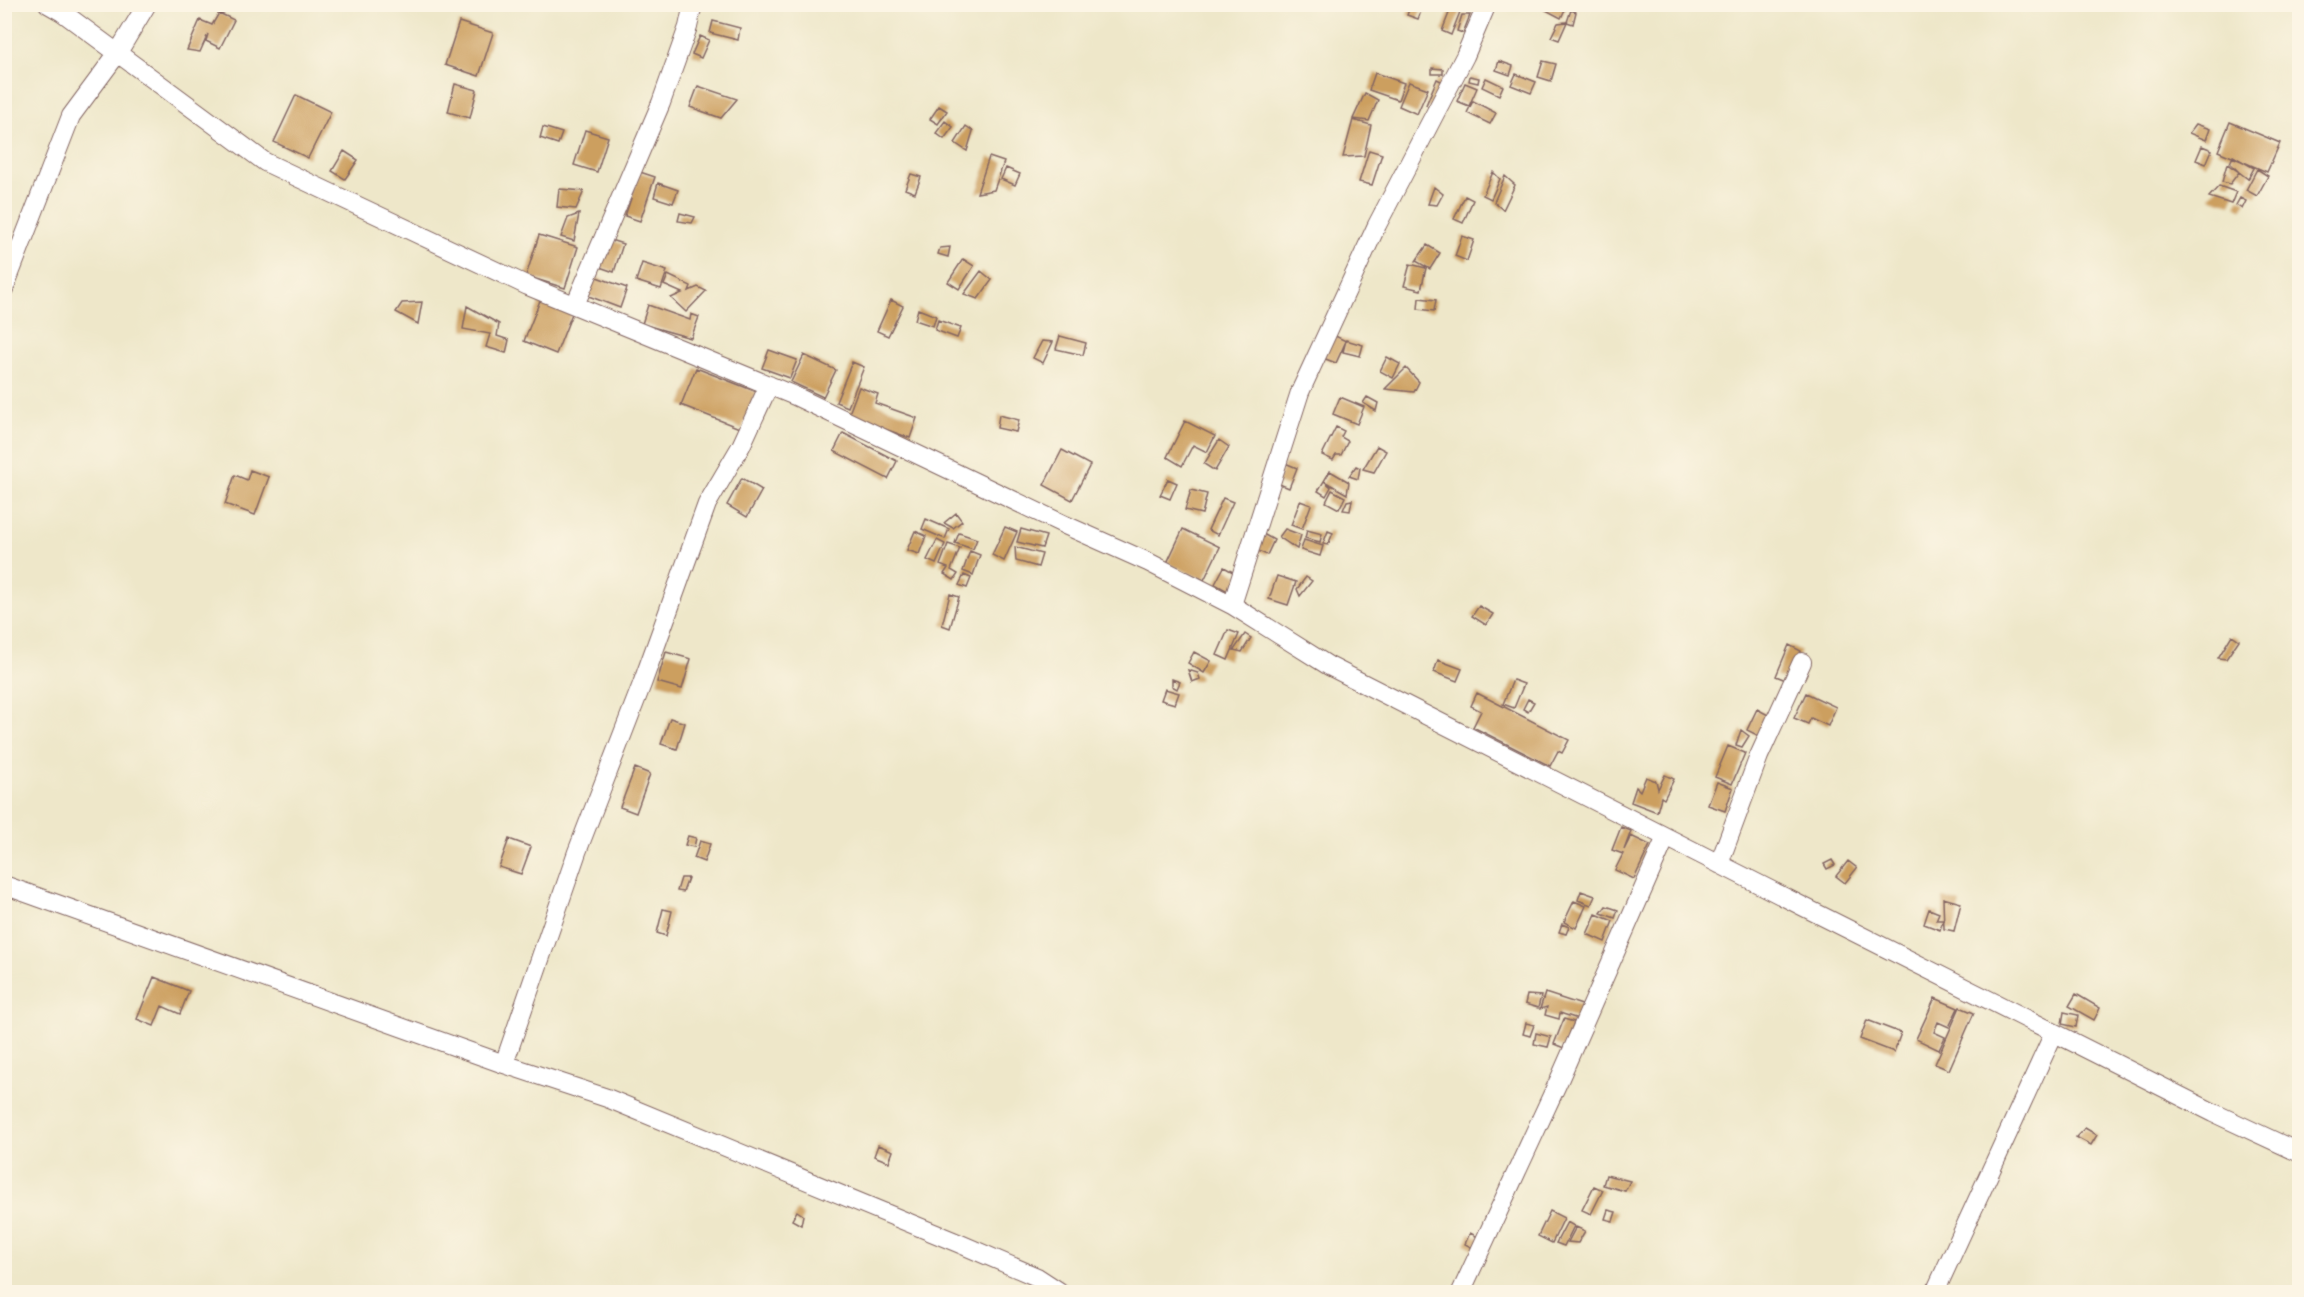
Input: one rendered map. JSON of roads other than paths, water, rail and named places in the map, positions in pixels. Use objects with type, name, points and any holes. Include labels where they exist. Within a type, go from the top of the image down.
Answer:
[{"type":"street","points":[[48,4],[265,162],[528,286],[769,385],[1065,525],[1149,562],[1233,605],[1329,666],[2054,1033],[2300,1153]]},
{"type":"street","points":[[4,289],[70,116],[117,54],[147,4]]},
{"type":"street","points":[[575,305],[661,103],[693,4]]},
{"type":"street","points":[[1233,605],[1300,392],[1377,225],[1465,56],[1487,4]]},
{"type":"street","points":[[504,1064],[577,852],[642,684],[707,504],[741,447],[769,385]]},
{"type":"street","points":[[1719,864],[1759,756],[1802,662]]},
{"type":"street","points":[[1461,1293],[1565,1067],[1666,837]]},
{"type":"street","points":[[4,885],[504,1064],[607,1098],[968,1247],[1037,1277],[1060,1293]]},
{"type":"street","points":[[1935,1293],[2054,1033]]}]
